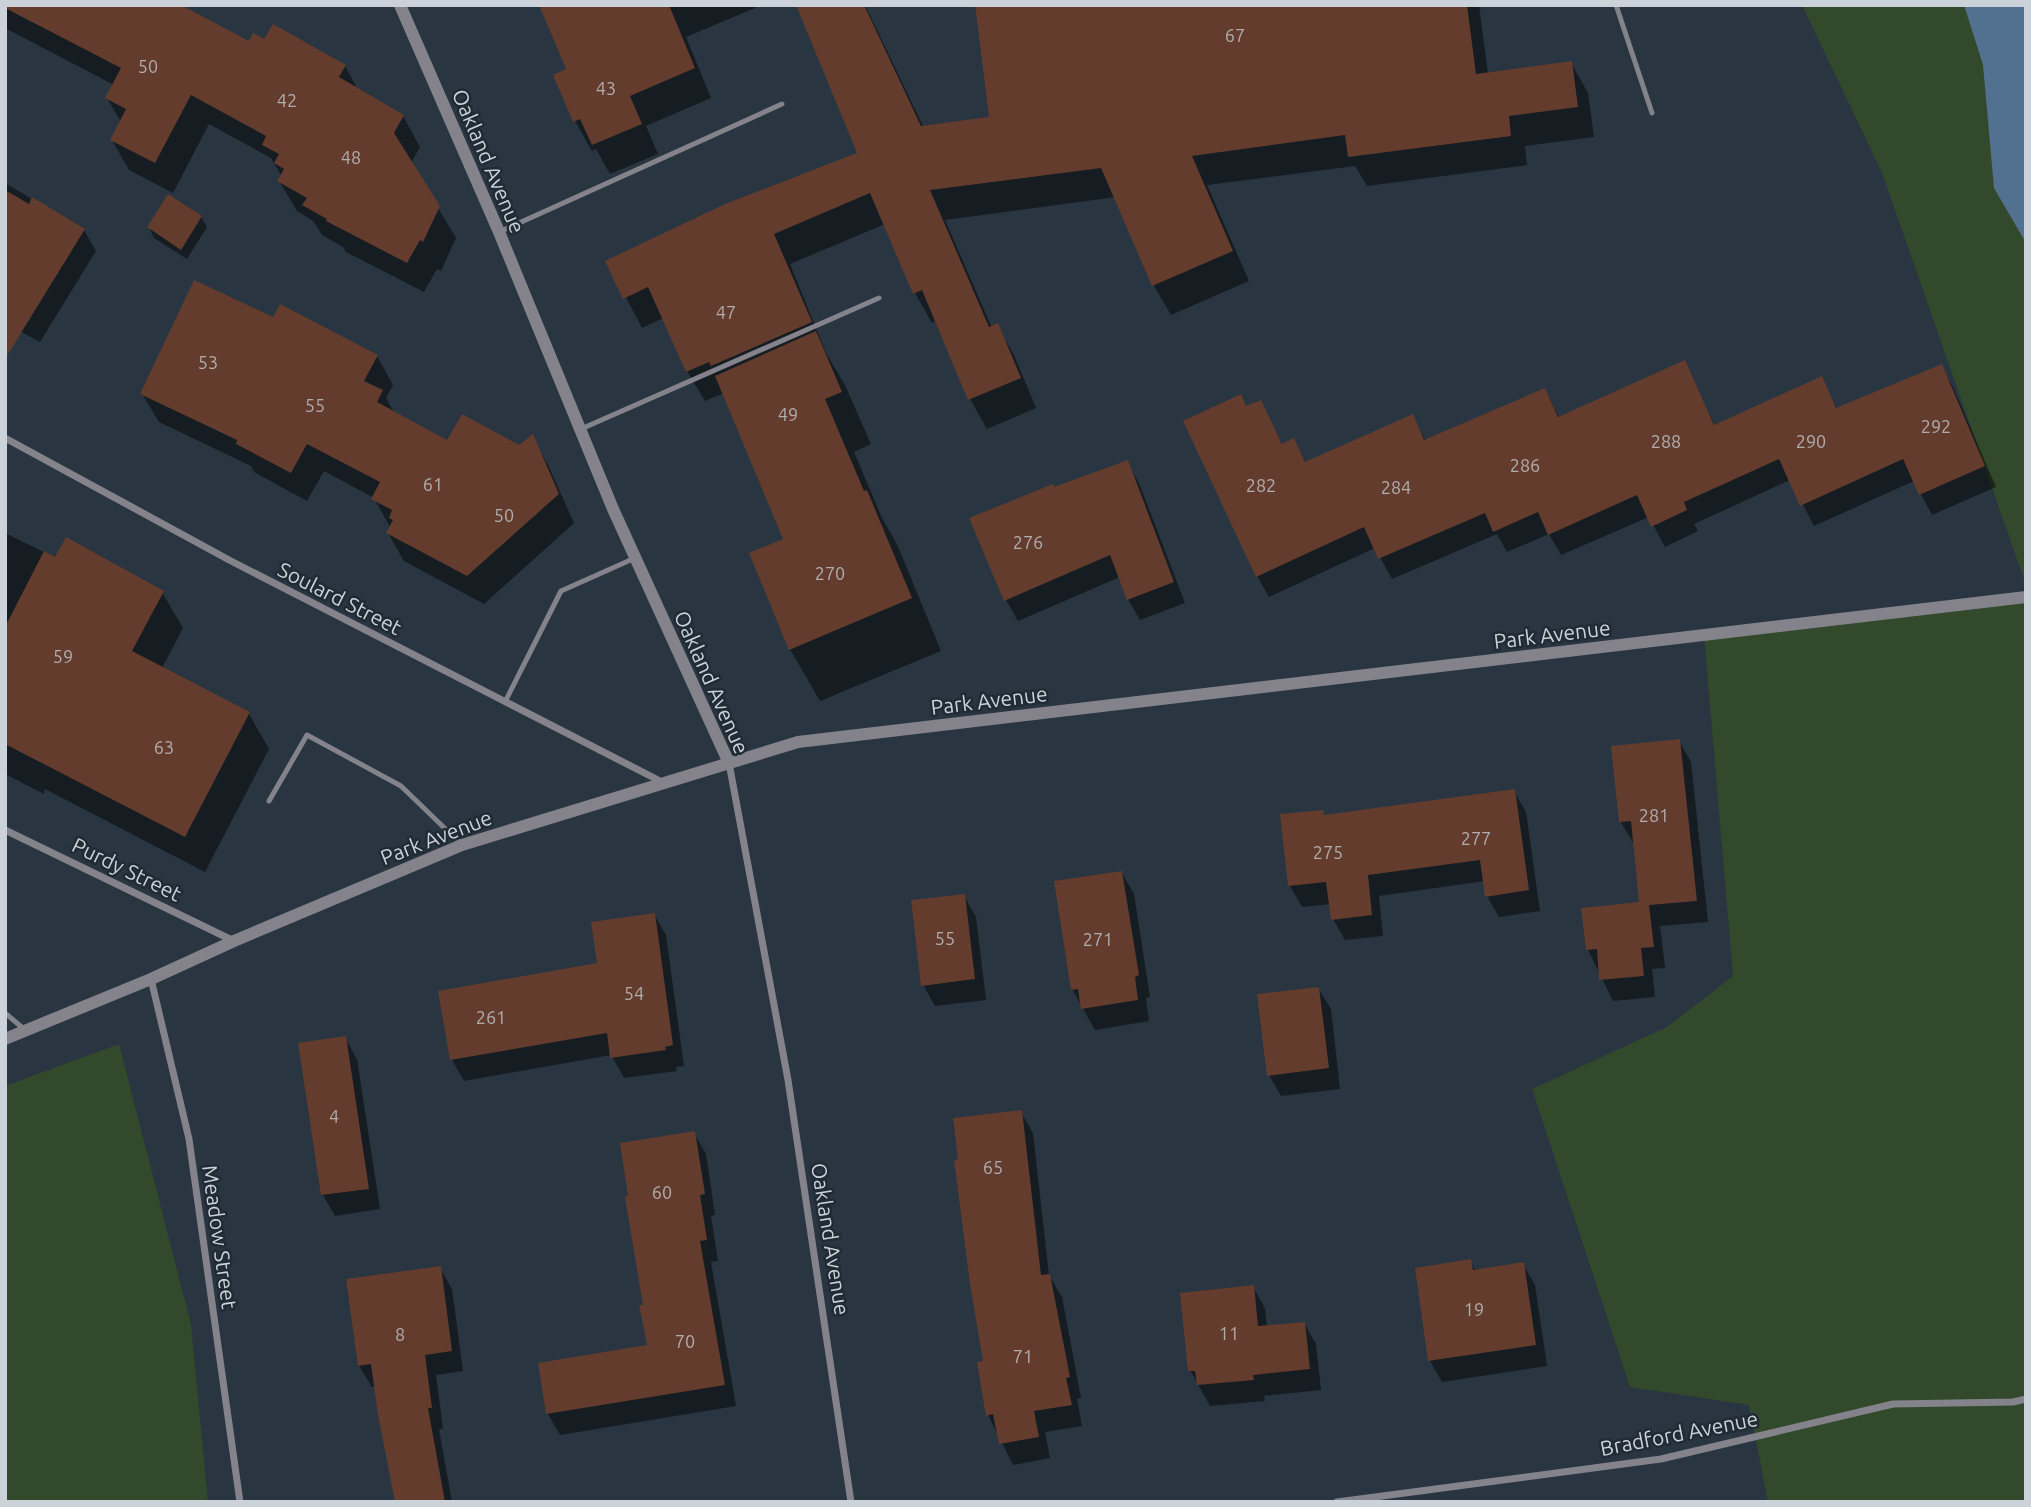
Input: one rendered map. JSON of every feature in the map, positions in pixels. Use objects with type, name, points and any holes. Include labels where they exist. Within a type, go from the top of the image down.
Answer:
[{"type":"street","name":"Oakland Avenue","points":[[400,5],[499,232],[612,509],[729,763],[788,1080],[851,1502]]},
{"type":"street","name":"Soulard Street","points":[[5,438],[231,561],[663,783]]},
{"type":"street","name":"Park Avenue","points":[[5,1039],[462,845],[797,742],[2026,597]]},
{"type":"street","name":"Purdy Street","points":[[5,830],[234,941]]},
{"type":"street","name":"Meadow Street","points":[[151,979],[189,1139],[240,1502]]},
{"type":"street","name":"Bradford Avenue","points":[[1336,1502],[1661,1459],[1893,1404],[2013,1402],[2026,1399]]},
{"type":"lane","points":[[1616,5],[1652,113]]},
{"type":"lane","points":[[499,232],[782,104]]},
{"type":"lane","points":[[581,429],[879,298]]},
{"type":"lane","points":[[505,702],[561,591],[635,558]]},
{"type":"lane","points":[[269,801],[307,735],[401,786],[462,845]]},
{"type":"lane","points":[[5,1013],[25,1030]]},
{"type":"green space","points":[[1802,5],[2026,5],[2026,585],[1882,173]]},
{"type":"green space","points":[[2026,597],[2026,1502],[1768,1502],[1749,1405],[1630,1387],[1532,1089],[1667,1027],[1733,976],[1704,635]]},
{"type":"green space","points":[[119,1044],[191,1324],[208,1502],[5,1502],[5,1086]]},
{"type":"water","points":[[1964,5],[2026,5],[2026,243],[1994,188],[1983,65]]},
{"type":"building","points":[[5,5],[181,5],[249,41],[253,33],[264,39],[273,24],[346,65],[339,77],[404,115],[394,133],[440,206],[423,242],[420,240],[407,263],[326,221],[327,219],[302,205],[307,198],[277,181],[284,169],[274,163],[279,154],[262,145],[266,136],[191,95],[155,163],[110,140],[126,109],[105,98],[121,68],[5,8]]},
{"type":"building","points":[[539,5],[669,5],[695,68],[630,96],[642,124],[592,145],[580,119],[573,122],[553,75],[566,69]]},
{"type":"building","points":[[796,5],[864,5],[921,126],[989,117],[975,5],[1467,5],[1476,74],[1572,61],[1578,107],[1509,116],[1511,136],[1348,157],[1345,135],[1192,156],[1233,251],[1152,286],[1101,168],[930,190],[989,327],[998,323],[1021,378],[968,400],[922,290],[913,294],[870,193],[774,234],[812,322],[711,366],[709,362],[686,372],[648,287],[623,299],[605,261],[725,204],[857,153]]},
{"type":"building","points":[[5,190],[29,204],[32,197],[85,229],[5,359]]},
{"type":"building","points":[[168,194],[202,216],[181,250],[147,227]]},
{"type":"building","points":[[194,280],[273,317],[280,304],[378,355],[364,381],[383,390],[377,402],[447,440],[462,414],[519,445],[533,434],[559,494],[467,576],[386,533],[393,520],[389,518],[392,510],[371,499],[380,482],[307,444],[291,473],[236,444],[237,440],[140,394]]},
{"type":"building","points":[[816,331],[842,392],[825,399],[912,598],[789,650],[749,553],[783,539],[715,376]]},
{"type":"building","points":[[1685,360],[1714,425],[1822,376],[1836,408],[1942,364],[1985,466],[1919,495],[1903,459],[1800,506],[1779,459],[1684,502],[1687,510],[1651,527],[1637,495],[1548,535],[1538,512],[1493,532],[1485,513],[1378,559],[1364,527],[1256,577],[1183,421],[1241,394],[1246,406],[1261,400],[1282,444],[1294,438],[1305,462],[1413,414],[1424,440],[1545,388],[1558,417]]},
{"type":"building","points":[[1128,460],[1174,582],[1127,600],[1110,555],[1004,601],[969,518],[1053,484],[1054,487]]},
{"type":"building","points":[[66,537],[164,591],[132,651],[250,712],[185,837],[5,744],[5,627],[44,551],[55,557]]},
{"type":"building","points":[[1680,739],[1697,901],[1649,905],[1654,947],[1641,948],[1644,976],[1599,980],[1597,949],[1586,950],[1581,908],[1639,902],[1631,821],[1619,822],[1611,746]]},
{"type":"building","points":[[1515,789],[1529,890],[1485,897],[1480,860],[1368,875],[1372,915],[1331,920],[1326,882],[1288,886],[1280,814],[1323,810],[1324,815]]},
{"type":"building","points":[[1122,871],[1139,975],[1135,977],[1138,1000],[1081,1009],[1078,989],[1071,990],[1054,881]]},
{"type":"building","points":[[965,894],[975,979],[921,986],[911,900]]},
{"type":"building","points":[[655,913],[673,1045],[665,1047],[666,1050],[610,1058],[607,1033],[450,1060],[438,991],[597,963],[591,922]]},
{"type":"building","points":[[1319,987],[1329,1068],[1267,1076],[1257,994]]},
{"type":"building","points":[[346,1036],[369,1189],[321,1195],[298,1043]]},
{"type":"building","points":[[1022,1110],[1041,1275],[1050,1274],[1070,1377],[1066,1378],[1072,1405],[1034,1411],[1039,1437],[999,1444],[993,1414],[986,1416],[977,1362],[983,1361],[954,1160],[958,1160],[953,1118]]},
{"type":"building","points":[[695,1131],[705,1194],[700,1195],[707,1240],[700,1241],[725,1385],[546,1414],[538,1363],[647,1345],[639,1305],[643,1305],[625,1197],[628,1196],[620,1143]]},
{"type":"building","points":[[1471,1259],[1473,1270],[1524,1262],[1536,1345],[1428,1361],[1415,1268]]},
{"type":"building","points":[[441,1266],[452,1351],[425,1355],[432,1408],[428,1408],[445,1502],[395,1502],[371,1364],[358,1366],[346,1279]]},
{"type":"building","points":[[1254,1285],[1258,1326],[1305,1322],[1310,1369],[1253,1375],[1254,1380],[1197,1385],[1195,1371],[1188,1371],[1180,1293]]}]
